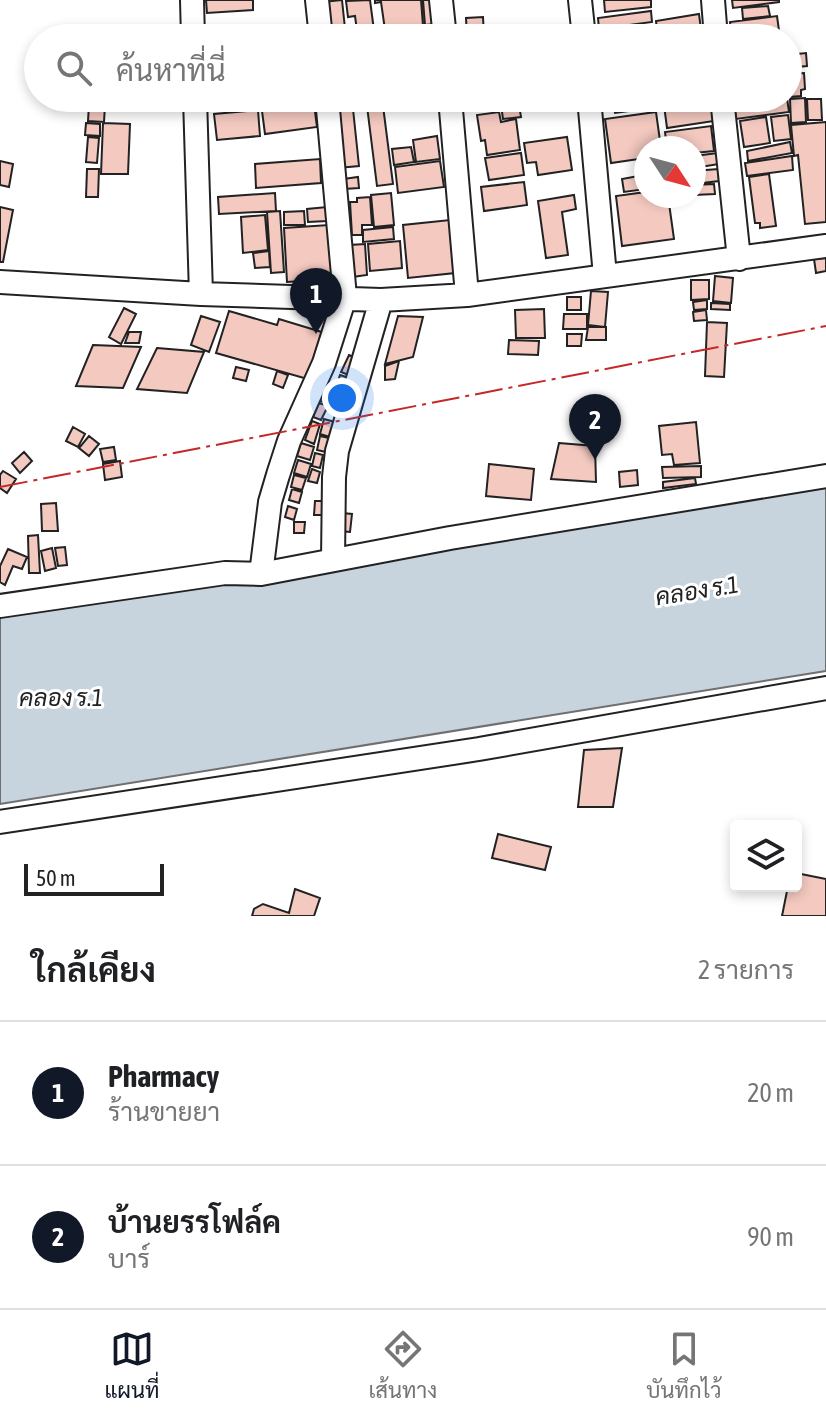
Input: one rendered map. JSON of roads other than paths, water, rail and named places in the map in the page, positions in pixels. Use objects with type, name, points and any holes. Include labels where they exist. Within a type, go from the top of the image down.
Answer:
[{"type":"street","points":[[192,0],[193,24]]},
{"type":"street","points":[[317,0],[320,24]]},
{"type":"street","points":[[441,0],[444,24]]},
{"type":"street","points":[[580,0],[583,24]]},
{"type":"street","points":[[713,0],[715,24]]},
{"type":"street","points":[[195,112],[201,294]]},
{"type":"street","points":[[261,574],[270,502],[278,475],[289,441],[324,363],[345,297],[328,112]]},
{"type":"street","points":[[451,112],[467,295]]},
{"type":"street","points":[[590,112],[605,276]]},
{"type":"street","points":[[723,112],[739,259]]},
{"type":"street","points":[[0,282],[201,294],[381,300],[467,295],[826,246]]},
{"type":"street","points":[[333,560],[337,451],[381,300]]},
{"type":"street","points":[[0,606],[225,573],[261,574],[826,476]]},
{"type":"street","points":[[0,822],[479,749],[826,688]]},
{"type":"water","name":"คลอง ร.1","points":[[826,481],[826,671],[0,804],[0,613]]},
{"type":"place","name":"Pharmacy","points":[[316,334]]},
{"type":"place","name":"บ้านยรรโฟล์ค","points":[[595,460]]}]
